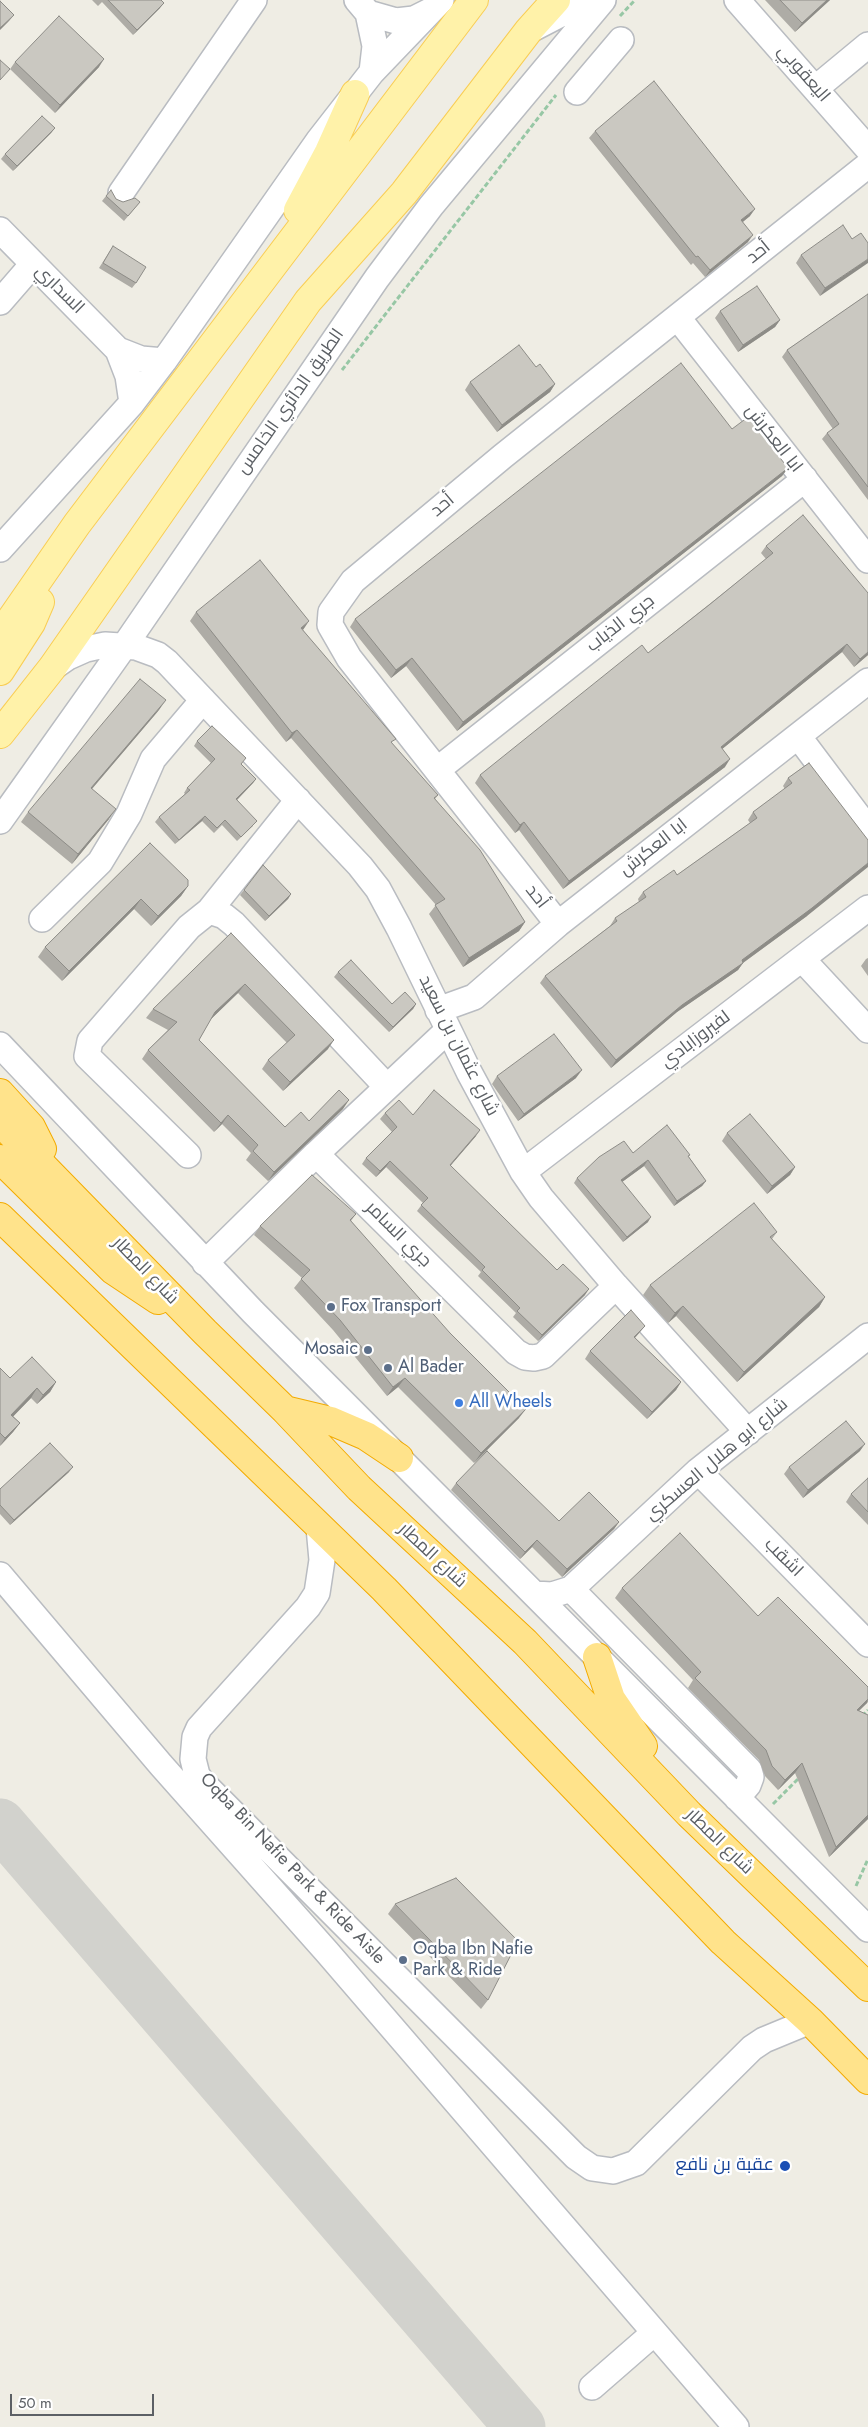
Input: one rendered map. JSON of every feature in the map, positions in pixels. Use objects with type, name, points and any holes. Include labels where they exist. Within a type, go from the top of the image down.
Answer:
[{"type":"highway","points":[[0,1093],[32,1127],[55,1178]]},
{"type":"highway","name":"شارع المطار","points":[[0,1122],[205,1332],[285,1410],[359,1488],[525,1642],[689,1814],[868,1986]]},
{"type":"highway","points":[[0,1159],[113,1270],[205,1332]]},
{"type":"highway","points":[[0,1217],[384,1589],[723,1942],[810,2021],[868,2080]]},
{"type":"highway","points":[[285,1410],[331,1421],[366,1436],[399,1458]]},
{"type":"highway","points":[[597,1657],[606,1686],[616,1706],[689,1814]]},
{"type":"main road","points":[[0,635],[77,524],[474,0]]},
{"type":"main road","points":[[0,734],[52,668],[308,302],[404,192],[529,30],[556,0]]},
{"type":"main road","points":[[279,257],[302,202],[329,152],[355,94]]},
{"type":"main road","points":[[0,671],[31,623],[40,603],[44,573]]},
{"type":"street","points":[[121,193],[254,0]]},
{"type":"street","points":[[529,30],[588,0]]},
{"type":"street","name":"الطريق الدائري الخامس","points":[[0,821],[125,645],[377,278],[431,206],[565,43],[603,0]]},
{"type":"street","name":"اليعقوبي","points":[[737,0],[868,149]]},
{"type":"street","points":[[363,6],[396,21],[414,19],[436,6]]},
{"type":"street","points":[[363,6],[375,46],[372,72]]},
{"type":"street","points":[[0,549],[132,403],[164,361],[319,140],[372,72],[436,6]]},
{"type":"street","points":[[568,91],[597,68],[618,31]]},
{"type":"street","points":[[565,43],[597,68]]},
{"type":"street","points":[[816,88],[868,45]]},
{"type":"street","name":"أحد","points":[[558,924],[349,658],[330,625],[331,612],[353,581],[503,456],[868,165]]},
{"type":"street","name":"السداري","points":[[0,230],[118,350],[140,359],[164,361]]},
{"type":"street","points":[[0,302],[33,264]]},
{"type":"street","name":"ابا العكرش","points":[[678,318],[868,560]]},
{"type":"street","name":"السداري","points":[[118,350],[128,376],[132,403]]},
{"type":"street","name":"جري الذياب","points":[[437,770],[805,479]]},
{"type":"street","name":"شارع عثمان بن سعيد","points":[[150,608],[155,636],[167,662]]},
{"type":"street","name":"شارع عثمان بن سعيد","points":[[52,668],[68,657],[86,649],[105,645],[125,645],[147,651],[167,662],[360,866],[378,889],[399,928],[443,1021],[523,1172],[541,1198],[616,1286],[748,1432]]},
{"type":"street","name":"ابا العكرش","points":[[443,1021],[474,997],[558,924],[868,681]]},
{"type":"street","points":[[42,919],[100,862],[129,814],[153,759],[203,700]]},
{"type":"street","points":[[798,736],[868,829]]},
{"type":"street","points":[[188,1155],[87,1056],[90,1041],[189,927],[209,911],[298,800]]},
{"type":"street","name":"لفيروزابادي","points":[[523,1172],[868,908]]},
{"type":"street","points":[[209,911],[224,916],[234,924],[388,1086]]},
{"type":"street","points":[[802,959],[868,1030]]},
{"type":"street","points":[[205,1263],[388,1086],[443,1021]]},
{"type":"street","points":[[0,1045],[205,1263],[868,1929]]},
{"type":"street","name":"جري السامر","points":[[316,1154],[516,1352],[525,1357],[543,1356],[616,1286]]},
{"type":"street","name":"شارع ابو هلال العسكري","points":[[534,1594],[552,1595],[571,1589],[698,1471],[868,1336]]},
{"type":"street","name":"اشقب","points":[[698,1471],[868,1644]]},
{"type":"street","name":"Oqba Bin Nafie Park & Ride Aisle","points":[[319,1527],[322,1560],[317,1594],[308,1608],[199,1728],[193,1749],[193,1759],[197,1775],[209,1789],[576,2157],[592,2168],[613,2171],[636,2163],[752,2048],[764,2040],[810,2021]]},
{"type":"street","points":[[0,1575],[161,1765],[327,1952],[736,2427]]},
{"type":"street","points":[[567,1627],[565,1606],[571,1589],[749,1770],[751,1777],[748,1785],[737,1798]]},
{"type":"street","points":[[592,2387],[654,2333]]},
{"type":"path","points":[[618,31],[635,0]]},
{"type":"path","points":[[339,375],[568,91]]},
{"type":"path","points":[[861,1717],[868,1710]]},
{"type":"path","points":[[758,1818],[806,1771]]},
{"type":"path","points":[[846,1906],[868,1859]]},
{"type":"building","points":[[108,0],[161,0],[164,3],[137,30]]},
{"type":"building","points":[[780,0],[827,0],[802,23]]},
{"type":"building","points":[[0,1],[14,15],[0,28]]},
{"type":"building","points":[[59,16],[104,59],[60,105],[15,62]]},
{"type":"building","points":[[0,60],[10,69],[0,80]]},
{"type":"building","points":[[654,81],[755,209],[741,220],[753,235],[710,270],[698,256],[696,257],[595,131]]},
{"type":"building","points":[[42,116],[55,128],[17,166],[5,154]]},
{"type":"building","points":[[111,190],[116,199],[123,202],[135,198],[140,202],[128,216],[106,196]]},
{"type":"building","points":[[843,225],[852,239],[861,233],[868,243],[868,259],[825,288],[801,255]]},
{"type":"building","points":[[113,246],[146,267],[136,283],[103,263]]},
{"type":"building","points":[[757,286],[780,320],[743,345],[720,311]]},
{"type":"building","points":[[868,294],[868,487],[827,433],[839,424],[787,350]]},
{"type":"building","points":[[519,345],[536,367],[540,364],[555,384],[502,425],[470,382]]},
{"type":"building","points":[[681,363],[732,429],[748,417],[788,468],[463,722],[412,658],[396,670],[355,619]]},
{"type":"building","points":[[803,515],[868,593],[868,652],[860,659],[847,644],[721,747],[730,759],[569,881],[524,822],[520,825],[480,775],[642,645],[648,653],[709,605],[773,553],[766,546]]},
{"type":"building","points":[[260,560],[309,621],[301,628],[396,739],[391,742],[438,795],[434,798],[480,850],[525,922],[469,958],[435,905],[445,899],[297,730],[292,733],[196,612]]},
{"type":"building","points":[[140,679],[166,700],[91,788],[116,809],[78,854],[28,812]]},
{"type":"building","points":[[212,726],[246,758],[241,764],[256,779],[236,799],[257,821],[241,837],[225,820],[217,828],[205,816],[179,840],[159,817],[190,790],[187,788],[215,759],[197,741]]},
{"type":"building","points":[[809,763],[868,840],[868,863],[742,960],[743,963],[682,1005],[616,1060],[545,976],[617,921],[615,918],[646,897],[643,892],[674,870],[677,875],[757,818],[753,812],[792,783],[788,778]]},
{"type":"building","points":[[150,843],[188,880],[188,886],[158,916],[141,899],[69,971],[45,947]]},
{"type":"building","points":[[263,865],[291,894],[269,916],[244,890]]},
{"type":"building","points":[[231,933],[334,1040],[290,1082],[268,1060],[295,1035],[245,984],[215,1012],[199,1040],[285,1127],[301,1112],[309,1121],[339,1090],[349,1100],[274,1172],[253,1151],[258,1145],[228,1115],[221,1123],[148,1050],[177,1022],[153,1009]]},
{"type":"building","points":[[351,960],[392,1004],[405,992],[416,1004],[393,1027],[338,972]]},
{"type":"building","points":[[554,1034],[582,1070],[524,1114],[497,1076]]},
{"type":"building","points":[[434,1090],[480,1130],[450,1165],[557,1270],[563,1264],[589,1289],[542,1335],[517,1311],[520,1308],[482,1270],[485,1267],[421,1205],[428,1198],[390,1161],[380,1171],[366,1158],[397,1127],[385,1113],[399,1100],[413,1115]]},
{"type":"building","points":[[750,1114],[795,1167],[772,1186],[727,1133]]},
{"type":"building","points":[[667,1125],[690,1155],[688,1156],[706,1181],[677,1201],[648,1160],[621,1180],[651,1217],[627,1237],[577,1178],[599,1157],[624,1141],[633,1153]]},
{"type":"building","points":[[312,1175],[356,1214],[350,1220],[450,1333],[526,1409],[481,1453],[405,1378],[393,1387],[340,1320],[301,1279],[310,1270],[260,1226]]},
{"type":"building","points":[[754,1203],[777,1232],[770,1237],[825,1297],[744,1372],[683,1306],[675,1313],[650,1285]]},
{"type":"building","points":[[631,1310],[645,1326],[634,1337],[681,1382],[652,1412],[590,1351]]},
{"type":"building","points":[[32,1357],[56,1382],[43,1395],[37,1388],[11,1415],[20,1423],[5,1438],[0,1433],[0,1368],[10,1378]]},
{"type":"building","points":[[846,1421],[865,1444],[808,1490],[789,1467]]},
{"type":"building","points":[[50,1443],[73,1467],[14,1520],[0,1505],[0,1489]]},
{"type":"building","points":[[487,1451],[559,1521],[589,1492],[619,1522],[567,1569],[537,1540],[525,1552],[456,1483]]},
{"type":"building","points":[[868,1478],[868,1512],[851,1494]]},
{"type":"building","points":[[680,1533],[758,1616],[778,1597],[868,1687],[868,1699],[857,1710],[868,1715],[868,1815],[836,1847],[802,1763],[785,1780],[772,1766],[766,1750],[695,1678],[701,1672],[622,1588]]},
{"type":"building","points":[[456,1878],[518,1941],[488,2000],[395,1904]]},
{"type":"taxiway","points":[[0,1824],[520,2427]]},
{"type":"place","name":"Fox Transport","points":[[331,1307]]},
{"type":"place","name":"Mosaic","points":[[368,1350]]},
{"type":"place","name":"Al Bader","points":[[388,1368]]},
{"type":"place","name":"All Wheels","points":[[459,1403]]},
{"type":"place","name":"Oqba Ibn Nafie Park & Ride","points":[[403,1960]]},
{"type":"place","name":"عقبة بن نافع","points":[[785,2166]]}]
